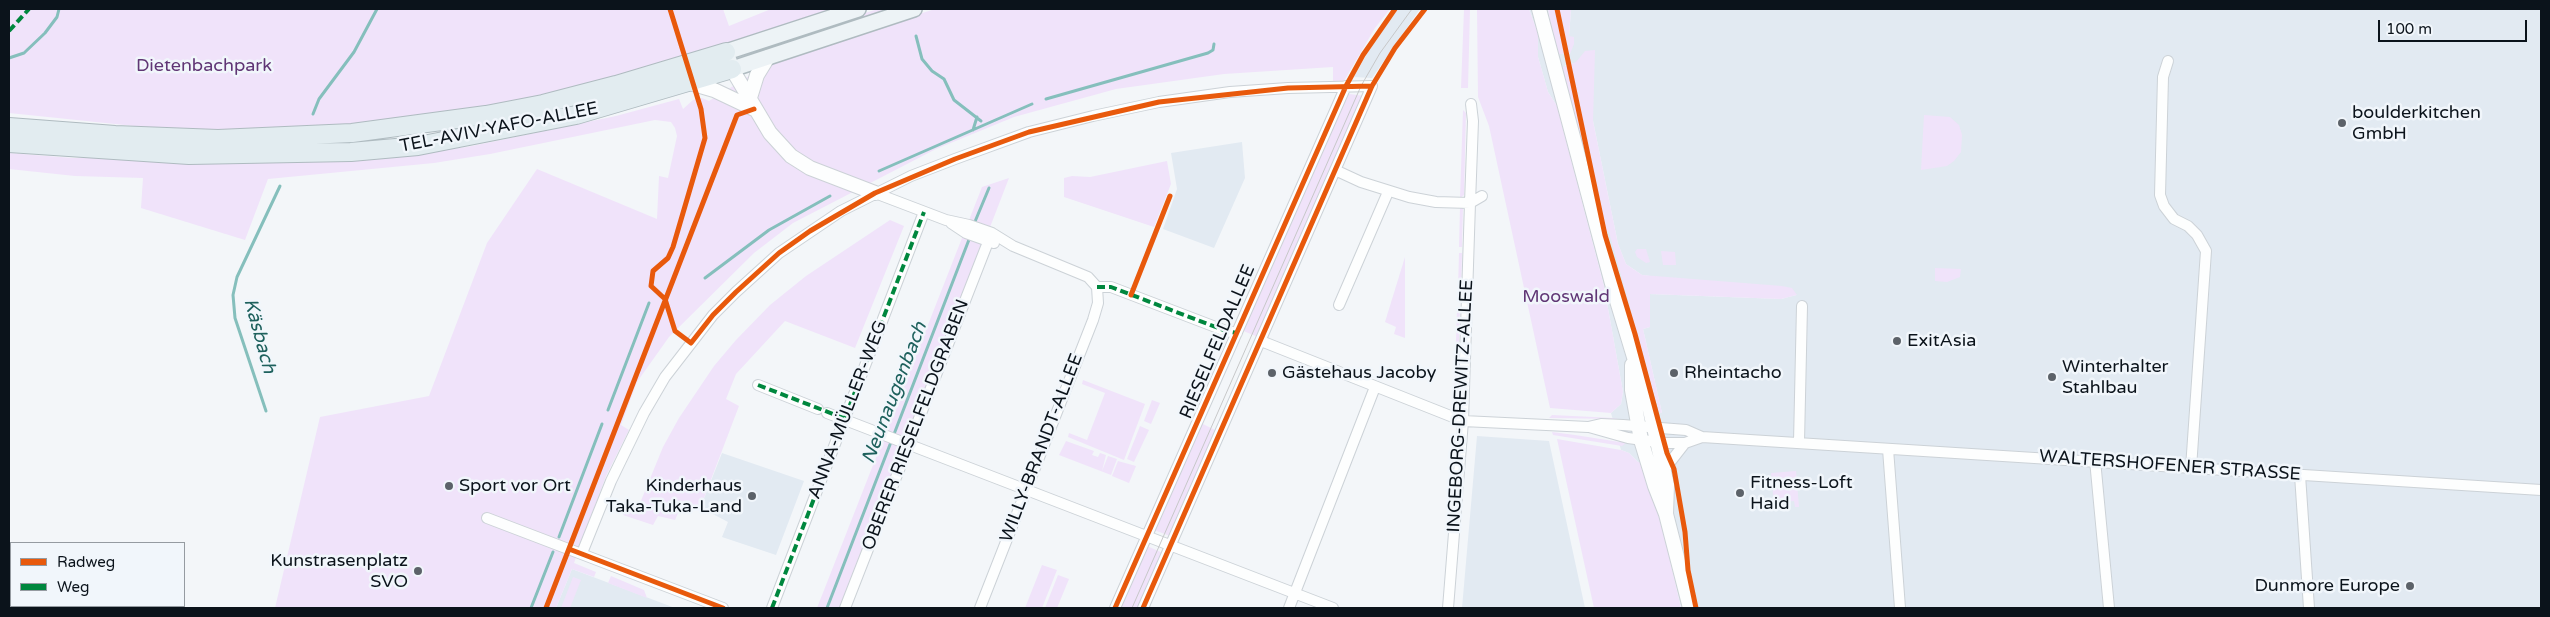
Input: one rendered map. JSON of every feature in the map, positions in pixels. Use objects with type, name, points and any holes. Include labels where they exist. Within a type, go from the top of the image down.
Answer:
[{"type":"highway","name":"TEL-AVIV-YAFO-ALLEE","points":[[9,127],[87,134],[218,139],[352,133],[486,115],[543,104],[625,83],[726,52]]},
{"type":"highway","name":"TEL-AVIV-YAFO-ALLEE","points":[[9,143],[189,155],[350,152],[418,146],[531,125],[605,108],[732,69]]},
{"type":"main road","name":"TEL-AVIV-YAFO-ALLEE","points":[[726,52],[858,9]]},
{"type":"main road","name":"TEL-AVIV-YAFO-ALLEE","points":[[732,69],[914,9]]},
{"type":"main road","points":[[1539,9],[1657,442],[1667,465],[1666,514]]},
{"type":"main road","points":[[726,52],[732,69],[729,84],[781,146],[802,165],[875,193]]},
{"type":"main road","points":[[747,104],[757,75],[768,57]]},
{"type":"main road","points":[[690,83],[714,90],[747,104]]},
{"type":"main road","points":[[1632,352],[1632,390],[1641,440],[1666,514],[1690,608]]},
{"type":"street","points":[[2168,61],[2163,77],[2160,195],[2164,206],[2174,219],[2188,226],[2197,234],[2206,251],[2191,468]]},
{"type":"street","name":"RIESELFELDALLEE","points":[[1116,608],[1346,86]]},
{"type":"street","points":[[582,553],[610,481],[665,376],[713,316],[779,253],[841,211],[875,193],[929,169],[1029,132],[1094,116],[1159,102],[1230,92],[1372,86],[1143,608]]},
{"type":"street","name":"INGEBORG-DREWITZ-ALLEE","points":[[1448,608],[1463,421],[1473,121],[1471,104]]},
{"type":"street","points":[[1335,170],[1388,192],[1436,202],[1470,203],[1482,196]]},
{"type":"street","points":[[1339,305],[1388,192]]},
{"type":"street","points":[[875,193],[946,220],[983,237],[1013,246],[1080,273],[1094,281],[1097,287],[1111,288],[1226,331],[1236,332]]},
{"type":"street","name":"ANNA-MÜLLER-WEG","points":[[772,608],[924,212]]},
{"type":"street","name":"OBERER RIESELFELDGRABEN","points":[[845,608],[983,237]]},
{"type":"street","name":"WILLY-BRANDT-ALLEE","points":[[980,608],[1093,320],[1098,303],[1097,287]]},
{"type":"street","points":[[1799,442],[1802,306]]},
{"type":"street","points":[[1261,341],[1463,421],[1588,427]]},
{"type":"street","points":[[758,385],[1333,608]]},
{"type":"street","points":[[1289,608],[1375,387]]},
{"type":"street","name":"WALTERSHOFENER STRASSE","points":[[1588,427],[1602,424],[1638,426],[1686,430],[1702,437],[2096,460],[2300,476],[2541,490]]},
{"type":"street","name":"WALTERSHOFENER STRASSE","points":[[1588,427],[1657,442],[1685,443],[1702,437]]},
{"type":"street","name":"WALTERSHOFENER STRASSE","points":[[1667,465],[1685,443]]},
{"type":"street","points":[[1888,449],[1900,608]]},
{"type":"street","points":[[2096,460],[2109,608]]},
{"type":"street","points":[[2300,476],[2309,608]]},
{"type":"street","points":[[487,518],[723,608]]},
{"type":"shaded area","points":[[1398,9],[1420,9],[1372,78],[1354,77],[1374,41]]},
{"type":"shaded area","points":[[1529,9],[1548,9],[1555,49],[1569,37],[1571,9],[2541,9],[2541,608],[1681,608],[1658,508],[1638,462],[1629,453],[1621,450],[1611,413],[1621,404],[1623,392],[1604,286],[1557,106],[1548,92],[1538,57],[1538,34]],"holes":[[[1584,54],[1593,121],[1618,244],[1626,264],[1642,275],[1796,295],[1781,299],[1650,294],[1650,327],[1643,329],[1662,413],[1659,412],[1565,65],[1576,63]]]},
{"type":"shaded area","points":[[1242,142],[1245,178],[1214,248],[1163,229],[1177,189],[1171,153]]},
{"type":"shaded area","points":[[1477,436],[1549,441],[1585,608],[1462,608]]},
{"type":"shaded area","name":"Kinderhaus Taka-Tuka-Land","points":[[722,453],[804,481],[776,555],[722,537],[728,522],[709,512],[699,511]]},
{"type":"shaded area","points":[[572,569],[675,608],[556,608]]},
{"type":"green space","name":"Dietenbachpark","points":[[9,9],[723,9],[729,26],[771,9],[839,9],[756,37],[549,97],[415,120],[288,129],[173,130],[9,113]]},
{"type":"green space","points":[[878,9],[902,9],[742,59],[741,56],[803,37],[833,23]]},
{"type":"green space","points":[[935,9],[1390,9],[1375,28],[1344,81],[1333,81],[1333,67],[1224,74],[1116,89],[1014,117],[936,149],[793,223],[754,253],[669,337],[637,382],[621,425],[629,430],[606,476],[574,563],[596,572],[594,577],[572,569],[556,608],[275,608],[320,417],[429,396],[487,243],[537,169],[657,219],[659,176],[668,178],[677,136],[671,122],[655,120],[490,154],[434,163],[268,179],[245,240],[141,208],[143,178],[75,176],[9,169],[9,153],[73,158],[408,154],[467,147],[616,116],[679,99],[683,109],[693,100],[702,98],[709,101],[775,60]]},
{"type":"green space","points":[[1464,9],[1470,9],[1468,88],[1461,88]]},
{"type":"green space","name":"Mooswald","points":[[1477,9],[1529,9],[1538,34],[1538,57],[1548,92],[1557,106],[1604,286],[1623,392],[1621,404],[1611,413],[1550,408],[1489,126],[1478,97]]},
{"type":"green space","points":[[1548,9],[1571,9],[1569,36],[1574,37],[1574,44],[1570,54],[1559,54],[1555,49]]},
{"type":"green space","points":[[1595,50],[1593,121],[1618,244],[1626,264],[1642,275],[1782,286],[1792,288],[1797,295],[1781,299],[1650,294],[1650,327],[1643,329],[1662,413],[1659,412],[1609,232],[1600,227],[1561,68],[1576,62],[1585,51]]},
{"type":"green space","points":[[1345,95],[1364,96],[1258,337],[1241,330]]},
{"type":"green space","points":[[1463,110],[1466,113],[1464,195],[1460,198]]},
{"type":"green space","points":[[1924,115],[1950,117],[1959,125],[1962,135],[1961,152],[1947,166],[1921,170]]},
{"type":"green space","points":[[1167,161],[1171,184],[1154,227],[1064,197],[1064,178],[1072,176],[1090,177]]},
{"type":"green space","points":[[1009,178],[843,608],[817,608],[982,187]]},
{"type":"green space","points":[[1460,207],[1463,207],[1462,247],[1459,247]]},
{"type":"green space","points":[[890,220],[904,226],[855,348],[785,321],[736,374],[726,399],[739,406],[699,511],[683,502],[675,520],[658,516],[653,525],[623,515],[628,504],[638,508],[663,447],[679,418],[714,366],[736,340],[770,305],[806,276]]},
{"type":"green space","points":[[1637,249],[1646,249],[1650,262],[1646,263],[1637,257],[1635,252]]},
{"type":"green space","points":[[1661,251],[1675,252],[1676,265],[1663,265]]},
{"type":"green space","points":[[1459,253],[1462,253],[1461,289],[1458,289]]},
{"type":"green space","points":[[1405,257],[1405,338],[1394,334],[1396,327],[1385,322]]},
{"type":"green space","points":[[1935,268],[1961,269],[1960,277],[1947,282],[1935,281]]},
{"type":"green space","points":[[1457,310],[1460,310],[1457,402],[1454,401]]},
{"type":"green space","points":[[1083,380],[1145,404],[1124,460],[1068,437],[1069,433],[1087,440],[1105,393],[1082,384]]},
{"type":"green space","points":[[1152,400],[1160,403],[1151,424],[1144,421]]},
{"type":"green space","points":[[1552,415],[1614,418],[1618,419],[1549,418]]},
{"type":"green space","points":[[1201,423],[1217,431],[1170,536],[1154,530]]},
{"type":"green space","points":[[1140,426],[1149,430],[1134,462],[1127,459]]},
{"type":"green space","points":[[1552,432],[1626,443],[1622,446],[1553,435]]},
{"type":"green space","points":[[1557,439],[1621,450],[1629,453],[1638,462],[1643,462],[1658,508],[1681,608],[1594,608]]},
{"type":"green space","points":[[1066,441],[1094,451],[1092,455],[1098,457],[1100,453],[1106,455],[1102,471],[1108,456],[1117,459],[1111,475],[1059,455]]},
{"type":"green space","points":[[1118,461],[1136,466],[1129,483],[1112,476]]},
{"type":"green space","points":[[1796,471],[1799,507],[1795,507],[1794,501],[1774,503],[1771,473]]},
{"type":"green space","points":[[1147,546],[1163,553],[1139,608],[1119,608]]},
{"type":"green space","points":[[1042,565],[1057,570],[1042,608],[1025,608]]},
{"type":"green space","points":[[1058,575],[1069,579],[1057,608],[1045,608]]},
{"type":"green space","points":[[611,576],[644,590],[647,598],[608,583]]},
{"type":"green space","points":[[573,577],[581,580],[570,608],[561,608]]},
{"type":"waterway","points":[[9,58],[24,53],[45,33],[57,17],[59,9]]},
{"type":"waterway","name":"Käsbach","points":[[313,114],[319,99],[354,52],[377,9]]},
{"type":"waterway","name":"Neunaugenbach","points":[[916,36],[922,59],[932,71],[944,79],[954,100],[981,121]]},
{"type":"waterway","points":[[1046,99],[1208,53],[1213,50],[1214,44]]},
{"type":"waterway","points":[[879,171],[1032,104]]},
{"type":"waterway","points":[[973,130],[977,117]]},
{"type":"waterway","name":"Käsbach","points":[[266,411],[235,318],[233,295],[237,277],[280,186]]},
{"type":"waterway","name":"Neunaugenbach","points":[[974,224],[989,188]]},
{"type":"waterway","points":[[705,278],[769,230],[830,196]]},
{"type":"waterway","name":"Neunaugenbach","points":[[827,608],[970,237]]},
{"type":"waterway","points":[[608,410],[649,303]]},
{"type":"waterway","points":[[559,537],[602,424]]},
{"type":"waterway","points":[[531,608],[553,552]]},
{"type":"tram line","points":[[1132,608],[1361,86],[1380,53],[1412,9]]},
{"type":"marked path","points":[[9,31],[29,9]]},
{"type":"marked path","points":[[772,608],[924,212]]},
{"type":"marked path","points":[[1097,287],[1111,287],[1226,331],[1237,333]]},
{"type":"marked path","points":[[758,385],[846,419]]},
{"type":"cycle path","points":[[670,9],[701,109],[705,138],[673,247],[668,258],[653,271],[651,286],[665,299],[675,331],[691,343],[713,315],[736,292],[779,253],[810,231],[875,193],[955,159],[1029,132],[1159,102],[1288,88],[1372,86]]},
{"type":"cycle path","points":[[1115,608],[1346,86],[1363,55],[1395,9]]},
{"type":"cycle path","points":[[1143,608],[1372,86],[1395,48],[1425,9]]},
{"type":"cycle path","points":[[1557,9],[1605,235],[1635,334],[1667,453],[1674,469],[1685,532],[1688,570],[1696,608]]},
{"type":"cycle path","points":[[546,608],[737,115],[754,109]]},
{"type":"cycle path","points":[[1131,295],[1170,196]]},
{"type":"cycle path","points":[[569,549],[723,608]]},
{"type":"place","name":"boulderkitchen GmbH","points":[[2342,123]]},
{"type":"place","name":"ExitAsia","points":[[1897,341]]},
{"type":"place","name":"Gästehaus Jacoby","points":[[1272,373]]},
{"type":"place","name":"Rheintacho","points":[[1674,373]]},
{"type":"place","name":"Winterhalter Stahlbau","points":[[2052,377]]},
{"type":"place","name":"Sport vor Ort","points":[[449,486]]},
{"type":"place","name":"Fitness-Loft Haid","points":[[1740,493]]},
{"type":"place","name":"Kinderhaus Taka-Tuka-Land","points":[[752,496]]},
{"type":"place","name":"Kunstrasenplatz SVO","points":[[418,571]]},
{"type":"place","name":"Dunmore Europe","points":[[2410,586]]}]
